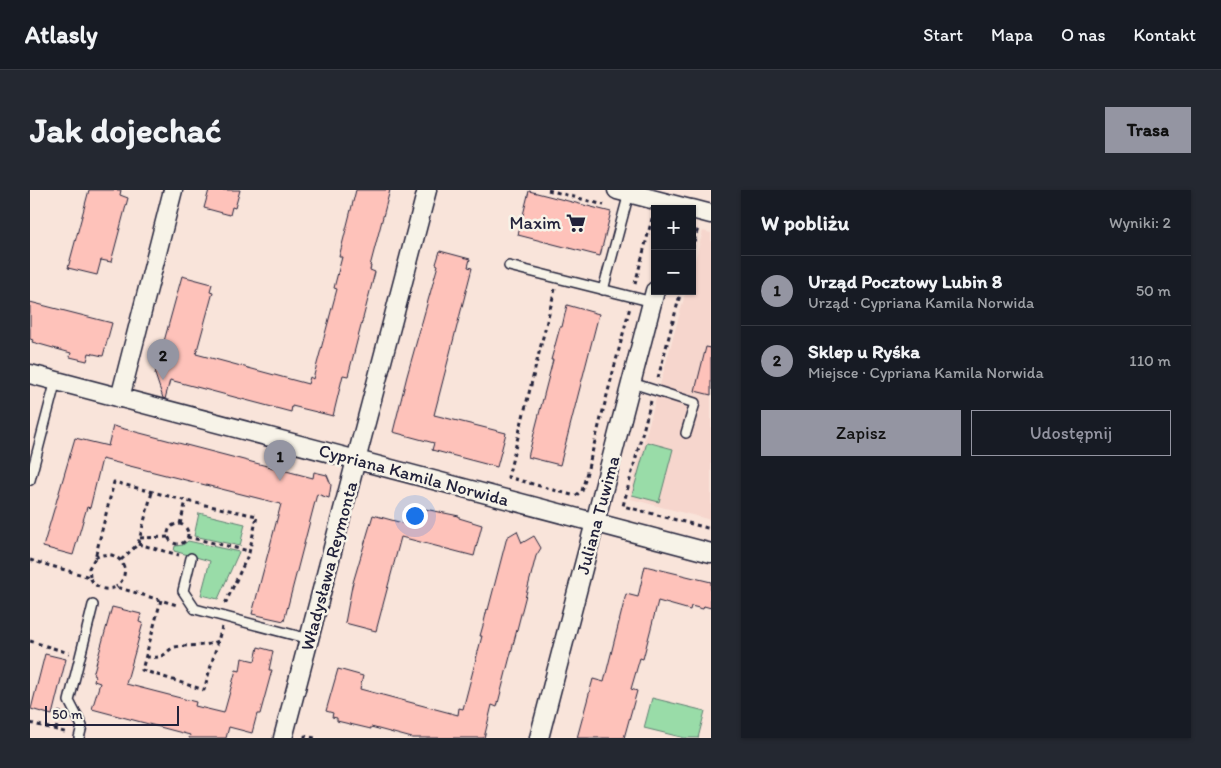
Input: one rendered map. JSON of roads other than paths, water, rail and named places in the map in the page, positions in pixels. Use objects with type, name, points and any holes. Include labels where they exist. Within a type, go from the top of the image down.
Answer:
[{"type":"street","points":[[120,398],[173,190]]},
{"type":"street","name":"Władysława Reymonta","points":[[284,738],[427,190]]},
{"type":"street","points":[[623,192],[677,205]]},
{"type":"street","name":"Juliana Tuwima","points":[[539,738],[654,296]]},
{"type":"street","name":"Cypriana Kamila Norwida","points":[[30,374],[711,553]]},
{"type":"lane","points":[[602,290],[623,192]]},
{"type":"lane","points":[[509,266],[632,297],[654,296]]},
{"type":"lane","points":[[30,480],[56,380]]},
{"type":"lane","points":[[632,383],[695,403],[686,433]]},
{"type":"lane","points":[[192,558],[183,591],[195,609],[310,639]]},
{"type":"lane","points":[[79,737],[82,726],[69,701],[94,605]]},
{"type":"place","name":"Maxim","points":[[576,223]]},
{"type":"place","name":"Sklep u Ryśka","points":[[163,380]]},
{"type":"place","name":"Urząd Pocztowy Lubin 8","points":[[280,481]]}]
